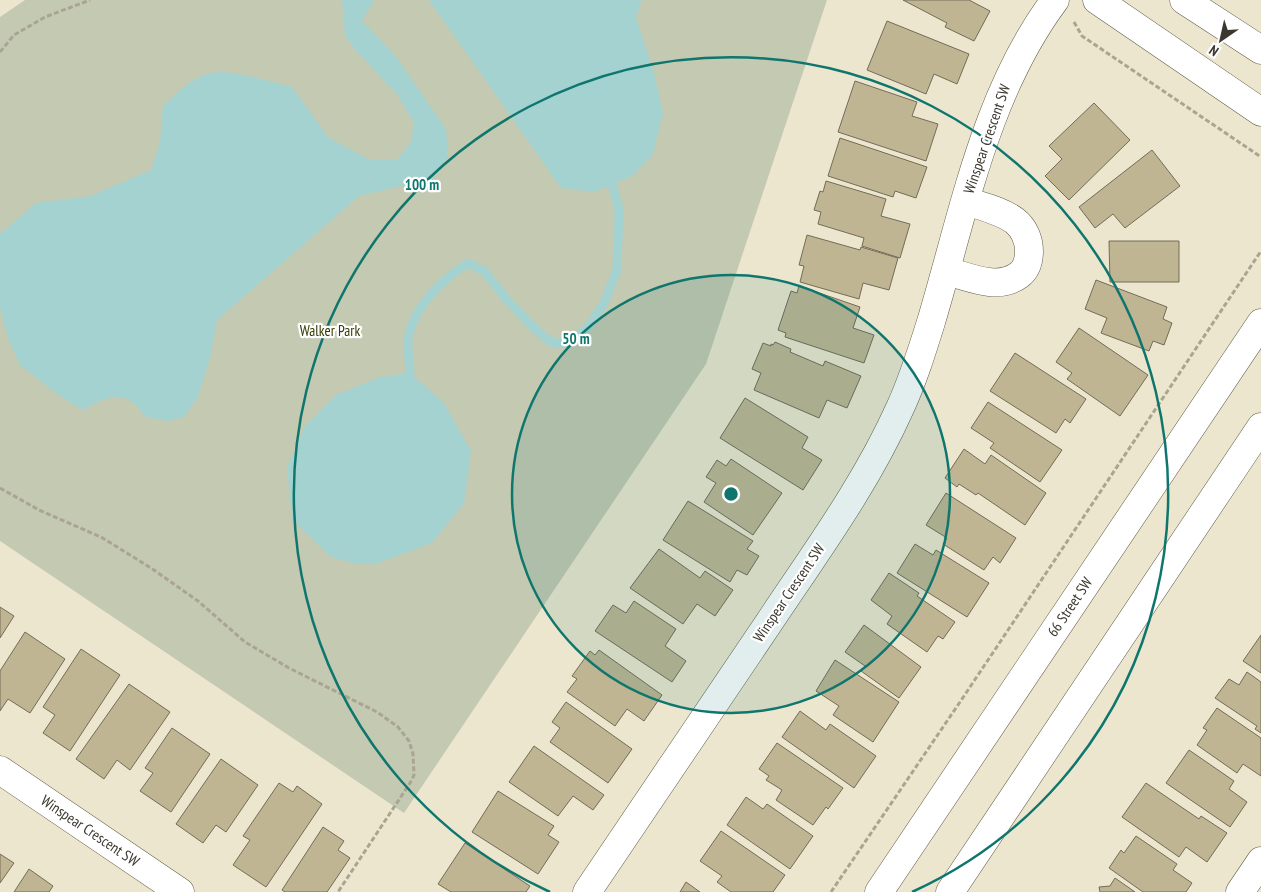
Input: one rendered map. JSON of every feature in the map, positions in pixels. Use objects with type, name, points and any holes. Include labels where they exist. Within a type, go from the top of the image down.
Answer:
[{"type":"street","name":"Winspear Crescent SW","points":[[587,892],[831,530],[875,458],[901,408],[919,361],[985,137],[1000,96],[1028,42],[1055,0]]},
{"type":"street","points":[[1097,0],[1261,112]]},
{"type":"street","points":[[1184,0],[1261,50]]},
{"type":"street","name":"Winspear Crescent SW","points":[[946,271],[989,283],[1001,283],[1012,280],[1024,271],[1029,261],[1029,246],[1025,232],[1015,221],[1000,213],[966,201]]},
{"type":"street","name":"66 Street SW","points":[[879,892],[1261,323]]},
{"type":"street","points":[[950,892],[1261,426]]},
{"type":"street","name":"Winspear Crescent SW","points":[[0,770],[180,892]]},
{"type":"street","points":[[1240,892],[1261,861]]},
{"type":"path","points":[[0,52],[14,35],[46,17],[90,0]]},
{"type":"path","points":[[1075,23],[1082,36],[1261,157]]},
{"type":"path","points":[[831,892],[1261,251]]},
{"type":"path","points":[[0,488],[39,510],[101,537],[151,568],[198,601],[245,642],[289,668],[376,712],[398,727],[410,741],[414,775],[338,892]]},
{"type":"green space","name":"Walker Park","points":[[25,0],[827,0],[706,364],[404,813],[0,541],[0,17]]},
{"type":"water","points":[[342,0],[374,0],[362,21],[394,54],[446,129],[448,157],[434,178],[359,196],[217,320],[210,358],[198,397],[184,417],[169,421],[145,417],[131,402],[117,397],[101,401],[83,410],[61,397],[20,365],[9,341],[0,308],[0,234],[36,203],[90,196],[151,170],[160,142],[163,106],[185,86],[198,78],[220,72],[292,87],[329,138],[368,159],[397,160],[411,142],[414,123],[397,94],[357,52],[345,36]]},
{"type":"water","points":[[429,0],[642,0],[636,17],[655,76],[663,113],[653,154],[632,176],[594,192],[561,188]]},
{"type":"water","points":[[410,373],[444,403],[471,451],[464,503],[432,543],[378,563],[356,564],[331,557],[292,519],[287,468],[305,426],[336,395],[380,377]]},
{"type":"building","points":[[903,0],[969,0],[990,11],[974,41],[945,27],[947,23]]},
{"type":"building","points":[[887,21],[969,54],[957,84],[934,74],[926,94],[867,70]]},
{"type":"building","points":[[855,81],[917,102],[912,116],[938,124],[926,161],[838,132]]},
{"type":"building","points":[[1094,103],[1130,140],[1069,200],[1045,176],[1062,159],[1049,146]]},
{"type":"building","points":[[840,138],[927,167],[916,198],[895,191],[893,197],[828,176]]},
{"type":"building","points":[[1152,150],[1180,186],[1125,228],[1113,214],[1095,228],[1079,207]]},
{"type":"building","points":[[826,181],[886,199],[881,216],[910,224],[900,258],[862,246],[864,238],[818,224],[821,212],[814,210],[820,191],[823,192]]},
{"type":"building","points":[[807,235],[860,250],[861,247],[898,258],[889,290],[863,283],[859,299],[800,282],[804,266],[799,265]]},
{"type":"building","points":[[1109,241],[1179,241],[1179,282],[1110,282]]},
{"type":"building","points":[[1096,280],[1167,307],[1163,319],[1172,323],[1164,345],[1153,341],[1149,351],[1101,333],[1107,318],[1085,309]]},
{"type":"building","points":[[799,286],[860,307],[853,328],[874,335],[864,363],[785,337],[786,333],[778,330],[791,291],[797,293]]},
{"type":"building","points":[[1079,328],[1148,375],[1120,416],[1067,379],[1072,373],[1056,362]]},
{"type":"building","points":[[775,342],[791,349],[790,352],[823,366],[825,361],[861,376],[847,408],[827,400],[819,418],[754,390],[761,373],[752,369],[763,343],[771,346]]},
{"type":"building","points":[[1015,353],[1086,399],[1070,423],[1065,419],[1056,433],[990,391]]},
{"type":"building","points":[[745,398],[808,437],[802,448],[822,460],[803,490],[720,438]]},
{"type":"building","points":[[988,402],[1062,450],[1040,482],[990,448],[994,443],[971,428]]},
{"type":"building","points":[[964,449],[985,464],[991,455],[1046,493],[1025,525],[978,493],[976,495],[959,484],[957,487],[945,478]]},
{"type":"building","points":[[731,459],[782,493],[753,535],[704,502],[716,483],[706,477],[717,460],[726,466]]},
{"type":"building","points":[[946,493],[1016,538],[1000,563],[993,557],[984,570],[943,544],[947,538],[926,525]]},
{"type":"building","points":[[688,501],[753,541],[747,549],[759,556],[747,575],[737,570],[730,582],[663,540]]},
{"type":"building","points":[[915,544],[933,555],[936,550],[989,583],[967,617],[897,573]]},
{"type":"building","points":[[659,549],[700,578],[705,571],[733,590],[715,616],[697,604],[683,624],[630,588]]},
{"type":"building","points":[[889,573],[919,593],[917,596],[955,622],[943,639],[938,636],[927,652],[887,624],[892,616],[871,600]]},
{"type":"building","points":[[634,601],[676,629],[665,646],[686,661],[672,682],[595,631],[613,605],[626,613]]},
{"type":"building","points":[[0,607],[14,616],[0,638]]},
{"type":"building","points":[[864,625],[921,667],[899,698],[861,671],[865,666],[845,652]]},
{"type":"building","points":[[25,632],[65,659],[30,713],[8,699],[0,711],[0,671]]},
{"type":"building","points":[[1261,635],[1261,673],[1243,661]]},
{"type":"building","points":[[81,649],[120,675],[70,751],[43,733],[55,715],[43,707]]},
{"type":"building","points":[[599,650],[662,695],[644,721],[627,709],[615,726],[567,692],[577,679],[572,676],[590,651],[595,655]]},
{"type":"building","points":[[835,660],[899,702],[873,742],[833,715],[839,706],[816,691]]},
{"type":"building","points":[[1247,672],[1261,682],[1261,733],[1255,729],[1257,726],[1215,698],[1229,679],[1239,685]]},
{"type":"building","points":[[129,684],[170,712],[130,770],[117,760],[104,779],[76,759]]},
{"type":"building","points":[[566,702],[632,749],[608,783],[550,742],[560,728],[552,722]]},
{"type":"building","points":[[1217,708],[1261,738],[1261,776],[1243,764],[1237,773],[1197,745],[1207,730],[1203,728]]},
{"type":"building","points":[[800,711],[826,730],[830,724],[876,756],[854,788],[782,737]]},
{"type":"building","points":[[172,728],[210,754],[171,812],[140,791],[153,773],[145,768]]},
{"type":"building","points":[[777,743],[843,788],[828,809],[826,807],[813,825],[776,800],[782,790],[766,780],[769,776],[759,769]]},
{"type":"building","points":[[534,746],[604,795],[593,810],[573,796],[558,816],[509,782]]},
{"type":"building","points":[[1189,750],[1234,781],[1229,789],[1247,802],[1230,827],[1166,783]]},
{"type":"building","points":[[221,759],[258,785],[226,832],[216,825],[203,843],[176,824]]},
{"type":"building","points":[[279,783],[293,792],[297,786],[322,804],[266,887],[233,865],[250,840],[243,836]]},
{"type":"building","points":[[1146,783],[1199,819],[1201,816],[1227,833],[1207,862],[1186,847],[1179,857],[1122,817]]},
{"type":"building","points":[[498,791],[554,826],[548,835],[559,842],[538,874],[472,832]]},
{"type":"building","points":[[746,797],[763,809],[767,804],[813,836],[790,869],[727,825]]},
{"type":"building","points":[[323,827],[344,841],[338,850],[350,858],[327,892],[285,892],[282,890]]},
{"type":"building","points":[[721,831],[785,875],[773,892],[731,892],[717,882],[722,876],[700,861]]},
{"type":"building","points":[[1136,836],[1177,864],[1173,870],[1192,883],[1186,892],[1143,892],[1109,868],[1121,850],[1124,853]]},
{"type":"building","points":[[465,843],[530,886],[526,892],[451,892],[438,884]]},
{"type":"building","points":[[0,854],[14,863],[0,883]]},
{"type":"building","points":[[29,869],[53,886],[49,892],[14,892]]},
{"type":"building","points":[[1115,878],[1135,892],[1100,892],[1099,887],[1110,886]]},
{"type":"building","points":[[686,882],[700,892],[680,892]]},
{"type":"waterway","points":[[410,373],[408,338],[418,312],[424,302],[440,285],[468,263],[484,271],[508,301],[534,328],[552,343],[570,342],[589,326],[604,303],[617,270],[619,209],[612,184]]}]
